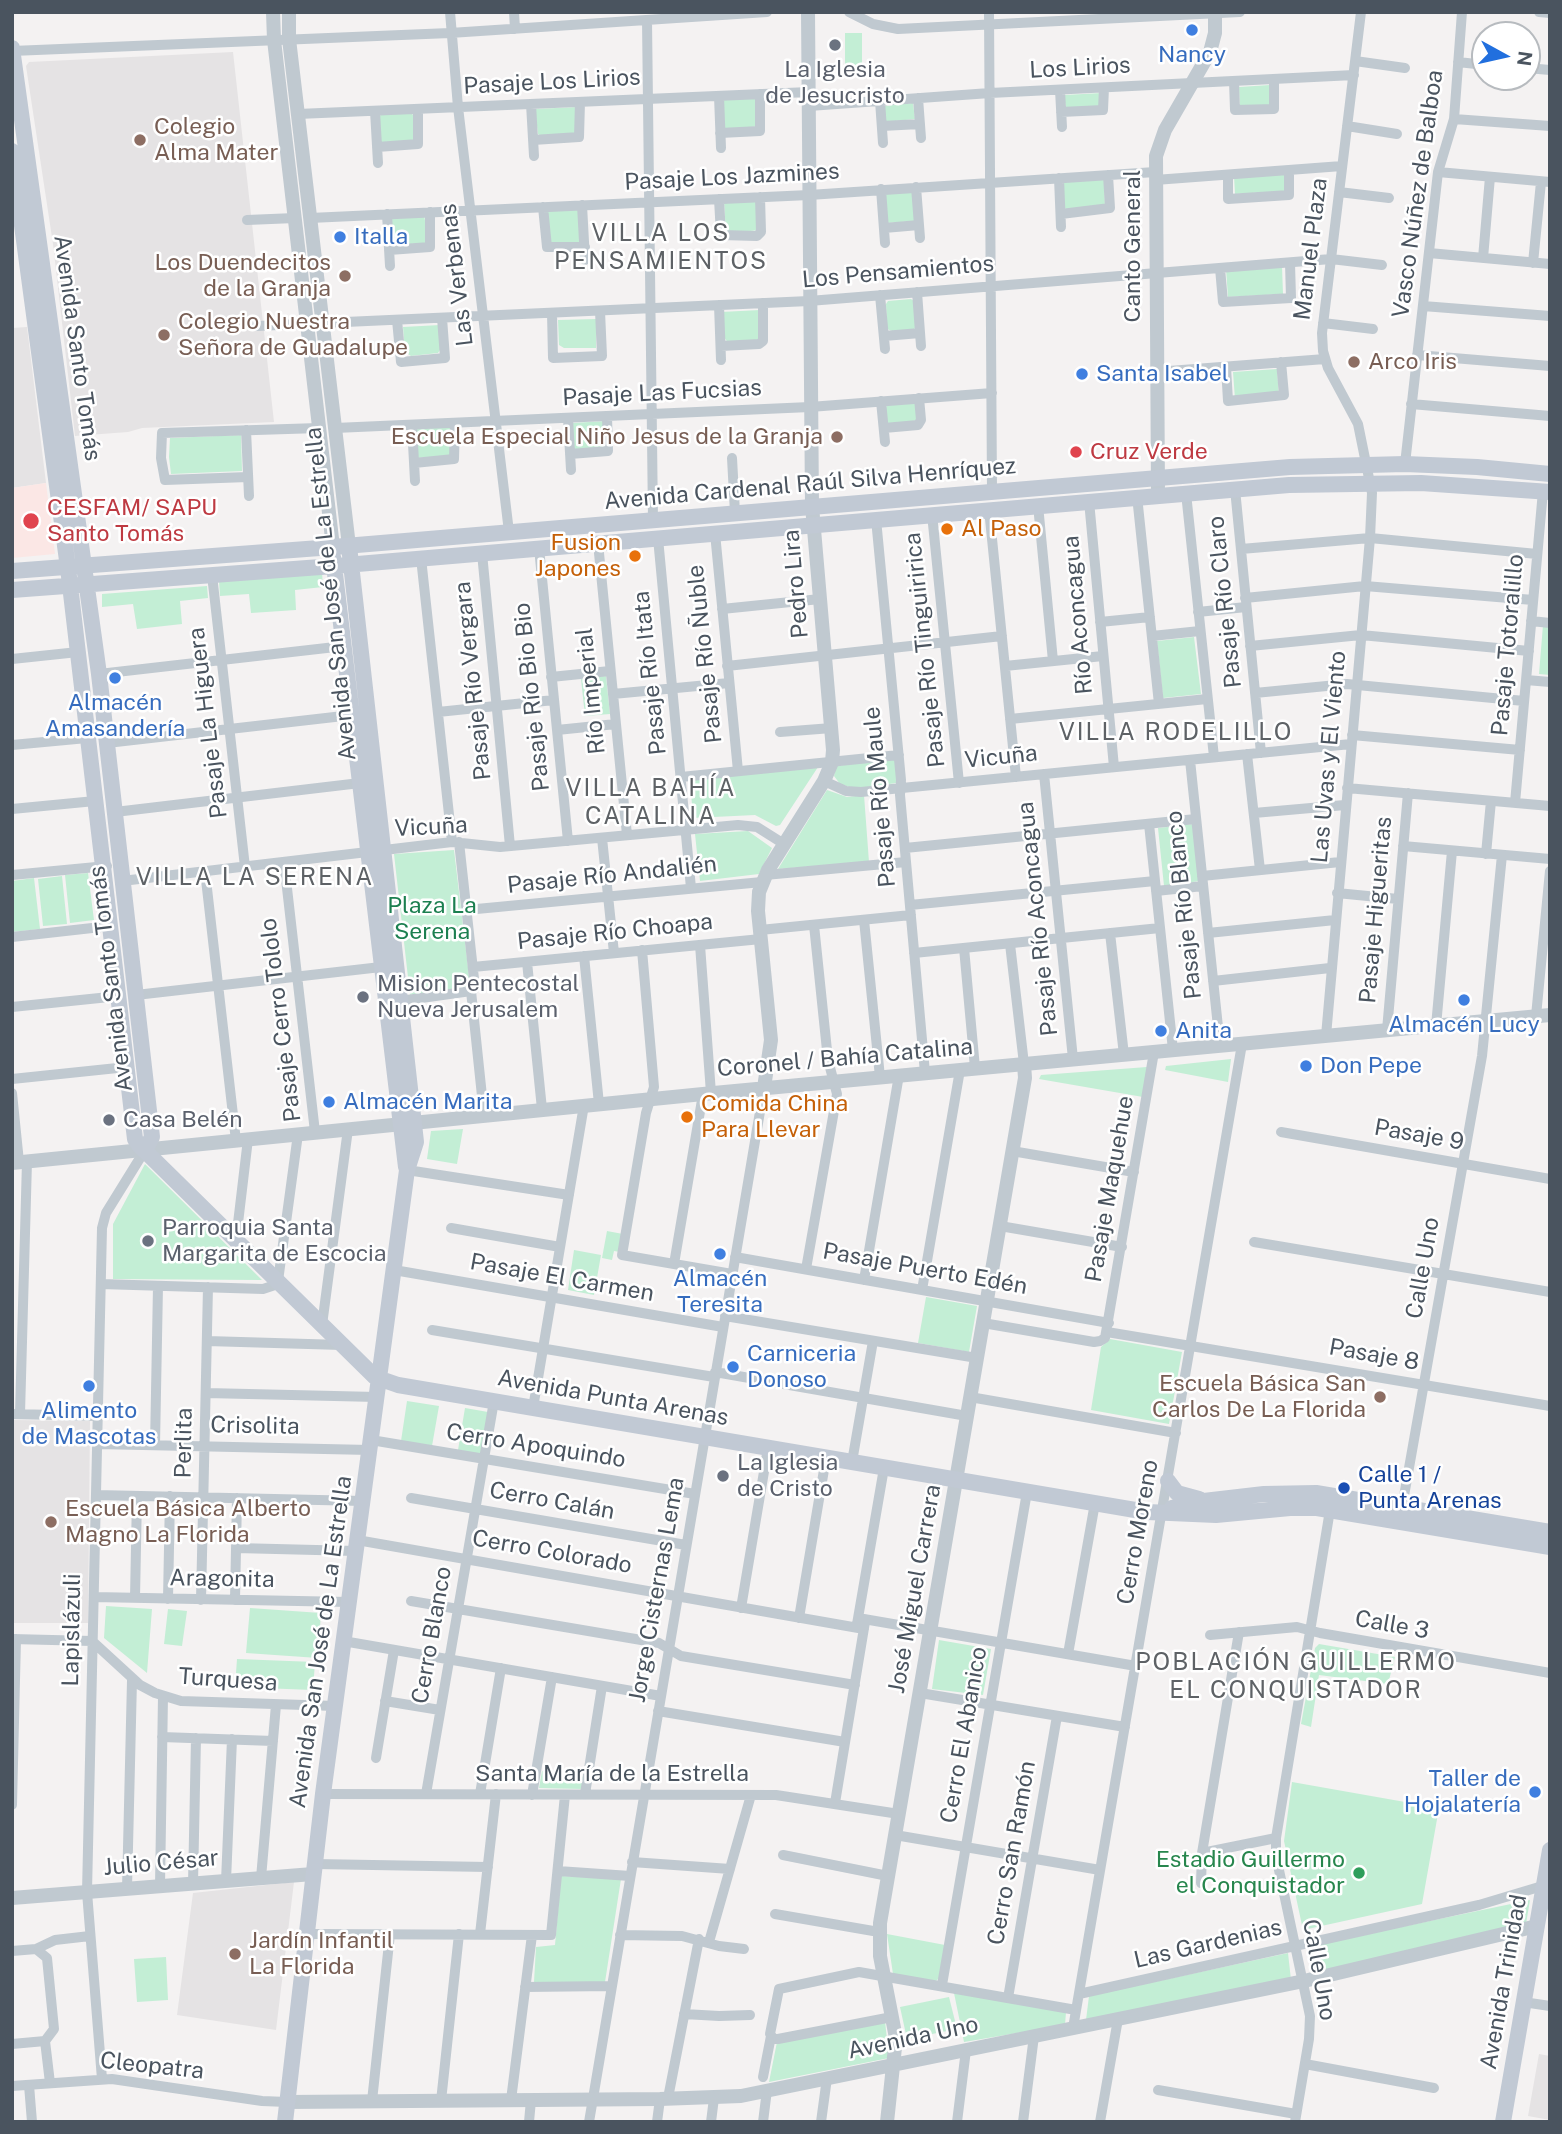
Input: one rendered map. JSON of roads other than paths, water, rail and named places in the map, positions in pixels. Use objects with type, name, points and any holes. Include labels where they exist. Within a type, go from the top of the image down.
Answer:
[{"type":"main road","name":"Avenida Santo Tomás","points":[[12,50],[76,568],[78,652],[135,1139],[145,1150],[152,1137],[99,674],[78,586]]},
{"type":"main road","name":"Avenida Santo Tomás","points":[[12,151],[19,260],[76,568]]},
{"type":"main road","name":"Avenida Cardenal Raúl Silva Henríquez","points":[[12,571],[341,547],[1276,468],[1366,463],[1476,467],[1550,474]]},
{"type":"main road","name":"Avenida Cardenal Raúl Silva Henríquez","points":[[12,590],[212,576],[1235,489],[1369,482],[1546,491]]},
{"type":"main road","name":"Avenida San José de La Estrella","points":[[285,2122],[323,1794],[407,1170],[416,1142],[407,1123],[382,967],[375,851],[360,783],[344,646],[341,547]]},
{"type":"main road","name":"Avenida San José de La Estrella","points":[[342,565],[375,851],[400,1001],[407,1123]]},
{"type":"main road","points":[[145,1150],[379,1380]]},
{"type":"main road","name":"Avenida Punta Arenas","points":[[379,1380],[1147,1512],[1216,1515],[1331,1502]]},
{"type":"main road","points":[[1168,1481],[1177,1493],[1208,1500]]},
{"type":"main road","name":"Avenida Punta Arenas","points":[[1163,1513],[1182,1505],[1208,1500],[1282,1493],[1401,1514],[1550,1547]]},
{"type":"main road","name":"Avenida Punta Arenas","points":[[1401,1514],[1550,1532]]},
{"type":"main road","name":"Avenida Trinidad","points":[[1503,2122],[1536,1926],[1547,1884],[1550,1850]]},
{"type":"street","name":"Avenida San José de La Estrella","points":[[273,12],[298,114],[303,218]]},
{"type":"street","name":"Avenida San José de La Estrella","points":[[289,12],[282,40],[315,323],[335,428],[341,547]]},
{"type":"street","name":"Las Verbenas","points":[[450,12],[458,107],[509,532]]},
{"type":"street","points":[[514,12],[515,29]]},
{"type":"street","points":[[574,12],[575,25]]},
{"type":"street","points":[[12,50],[450,33],[575,25],[633,17],[648,20],[767,12]]},
{"type":"street","name":"Pedro Lira","points":[[764,1088],[771,1040],[758,898],[764,878],[824,781],[832,762],[832,728],[812,506],[808,12]]},
{"type":"street","points":[[849,12],[890,29],[989,18],[1240,12]]},
{"type":"street","name":"Manuel Plaza","points":[[1361,12],[1322,342],[1325,359],[1358,424],[1369,482]]},
{"type":"street","name":"Vasco Núñez de Balboa","points":[[1405,464],[1438,172],[1454,118],[1462,12]]},
{"type":"street","points":[[1539,12],[1550,13]]},
{"type":"street","name":"Canto General","points":[[1158,495],[1156,156],[1162,136],[1210,52],[1215,33],[1215,13]]},
{"type":"street","points":[[989,18],[992,490]]},
{"type":"street","points":[[648,20],[653,520]]},
{"type":"street","points":[[1355,61],[1405,68]]},
{"type":"street","points":[[1458,62],[1471,63]]},
{"type":"street","name":"Los Lirios","points":[[809,99],[880,101],[1354,75]]},
{"type":"street","points":[[1234,81],[1235,110],[1274,109],[1274,79]]},
{"type":"street","points":[[1061,112],[1103,110],[1104,88]]},
{"type":"street","points":[[1060,90],[1062,127]]},
{"type":"street","points":[[720,133],[760,131],[760,94]]},
{"type":"street","name":"Pasaje Los Lirios","points":[[298,114],[760,94],[809,99]]},
{"type":"street","points":[[719,96],[721,148]]},
{"type":"street","points":[[918,98],[921,138]]},
{"type":"street","points":[[880,101],[883,143]]},
{"type":"street","points":[[533,140],[579,136],[580,102]]},
{"type":"street","points":[[531,104],[534,156]]},
{"type":"street","points":[[377,147],[418,144],[418,109]]},
{"type":"street","points":[[375,111],[378,163]]},
{"type":"street","points":[[1454,118],[1550,126]]},
{"type":"street","points":[[881,126],[920,124]]},
{"type":"street","points":[[1347,126],[1397,134]]},
{"type":"street","name":"Pasaje Los Jazmines","points":[[247,220],[809,195],[1059,177],[1228,175],[1342,166]]},
{"type":"street","points":[[1228,175],[1228,199],[1289,195],[1289,170]]},
{"type":"street","points":[[1438,172],[1545,182],[1533,263]]},
{"type":"street","points":[[1061,214],[1110,208],[1108,175]]},
{"type":"street","points":[[1059,177],[1062,227]]},
{"type":"street","points":[[1483,258],[1490,177]]},
{"type":"street","points":[[916,187],[920,239]]},
{"type":"street","points":[[881,189],[885,243]]},
{"type":"street","points":[[1339,191],[1389,198]]},
{"type":"street","points":[[719,199],[721,235],[757,236],[761,232],[760,197]]},
{"type":"street","points":[[582,205],[585,260]]},
{"type":"street","points":[[543,207],[547,247],[585,247]]},
{"type":"street","points":[[389,250],[430,247],[430,212]]},
{"type":"street","points":[[387,214],[390,266]]},
{"type":"street","points":[[884,228],[919,225]]},
{"type":"street","points":[[1429,253],[1550,264]]},
{"type":"street","name":"Los Pensamientos","points":[[257,326],[809,301],[1331,259],[1382,265]]},
{"type":"street","points":[[1220,268],[1223,302],[1291,298],[1290,262]]},
{"type":"street","points":[[917,292],[921,346]]},
{"type":"street","points":[[880,295],[885,349]]},
{"type":"street","points":[[720,346],[756,344],[763,341],[763,303]]},
{"type":"street","points":[[719,305],[721,360]]},
{"type":"street","points":[[1423,306],[1550,316]]},
{"type":"street","points":[[552,313],[553,358],[601,356],[600,311]]},
{"type":"street","points":[[397,320],[401,362],[445,358],[442,318]]},
{"type":"street","name":"Avenida San José de La Estrella","points":[[315,323],[319,428],[341,547]]},
{"type":"street","points":[[1323,323],[1373,328]]},
{"type":"street","points":[[884,336],[920,334]]},
{"type":"street","points":[[1417,355],[1550,366]]},
{"type":"street","points":[[1156,372],[1325,359]]},
{"type":"street","points":[[1227,367],[1228,401],[1284,395],[1281,362]]},
{"type":"street","name":"Pasaje Las Fucsias","points":[[335,428],[810,407],[992,393]]},
{"type":"street","points":[[884,428],[918,425],[919,398]]},
{"type":"street","points":[[881,401],[885,442]]},
{"type":"street","points":[[1411,404],[1550,416]]},
{"type":"street","points":[[570,454],[608,451],[607,416]]},
{"type":"street","points":[[568,418],[570,470]]},
{"type":"street","points":[[414,463],[454,460],[455,423]]},
{"type":"street","points":[[412,425],[415,481]]},
{"type":"street","points":[[248,477],[165,480],[161,458],[162,433],[319,428]]},
{"type":"street","points":[[246,430],[249,496]]},
{"type":"street","points":[[732,458],[735,513]]},
{"type":"street","name":"Las Uvas y El Viento","points":[[1326,1036],[1370,538],[1372,493],[1369,482]]},
{"type":"street","name":"Pasaje Río Claro","points":[[1235,489],[1261,753]]},
{"type":"street","name":"Pasaje Totoralillo","points":[[1515,803],[1537,554],[1546,491]]},
{"type":"street","points":[[1186,493],[1213,757]]},
{"type":"street","points":[[1137,496],[1159,704]]},
{"type":"street","name":"Río Aconcagua","points":[[1089,501],[1114,767]]},
{"type":"street","points":[[1038,505],[1052,661]]},
{"type":"street","points":[[989,509],[1016,777]]},
{"type":"street","name":"Pasaje Río Tinguiririca","points":[[932,514],[959,783]]},
{"type":"street","name":"Pasaje Río Maule","points":[[876,519],[899,755],[925,1073]]},
{"type":"street","name":"Pasaje Río Ñuble","points":[[715,533],[738,771]]},
{"type":"street","name":"Pasaje Río Itata","points":[[658,538],[691,888]]},
{"type":"street","points":[[1241,549],[1370,538],[1537,554]]},
{"type":"street","name":"Río Imperial","points":[[598,543],[626,835]]},
{"type":"street","name":"Pasaje Río Bio Bio","points":[[539,548],[568,841]]},
{"type":"street","name":"Pasaje Río Vergara","points":[[482,553],[510,846]]},
{"type":"street","points":[[421,558],[438,712],[473,967],[472,990],[484,1115]]},
{"type":"street","name":"Pasaje La Higuera","points":[[212,576],[245,867]]},
{"type":"street","points":[[1198,612],[1246,602],[1366,586],[1533,600]]},
{"type":"street","points":[[722,609],[820,599]]},
{"type":"street","points":[[1100,622],[1150,617]]},
{"type":"street","points":[[1531,621],[1550,622]]},
{"type":"street","points":[[1152,636],[1200,631]]},
{"type":"street","points":[[1250,646],[1361,635],[1529,651]]},
{"type":"street","points":[[727,666],[1002,636]]},
{"type":"street","points":[[99,674],[344,646]]},
{"type":"street","points":[[12,659],[78,652]]},
{"type":"street","points":[[1005,666],[1103,656]]},
{"type":"street","points":[[551,677],[610,671]]},
{"type":"street","points":[[1526,680],[1550,682]]},
{"type":"street","points":[[613,695],[729,683]]},
{"type":"street","points":[[1255,693],[1357,684],[1524,701]]},
{"type":"street","points":[[1010,719],[1208,699]]},
{"type":"street","points":[[438,712],[554,700]]},
{"type":"street","points":[[107,743],[352,715]]},
{"type":"street","points":[[557,730],[616,724]]},
{"type":"street","points":[[780,732],[832,728]]},
{"type":"street","points":[[12,745],[87,738]]},
{"type":"street","name":"Vicuña","points":[[824,781],[853,792],[901,789],[1261,753],[1351,739],[1520,750]]},
{"type":"street","points":[[1247,754],[1260,870]]},
{"type":"street","points":[[681,777],[899,755]]},
{"type":"street","name":"Pasaje Río Blanco","points":[[1190,760],[1220,1046]]},
{"type":"street","name":"Pasaje Río Aconcagua","points":[[1044,774],[1073,1059]]},
{"type":"street","points":[[115,813],[360,783]]},
{"type":"street","points":[[1347,788],[1550,806]]},
{"type":"street","name":"Pasaje Higueritas","points":[[1387,1030],[1408,793]]},
{"type":"street","points":[[12,808],[95,801]]},
{"type":"street","points":[[1486,854],[1491,801]]},
{"type":"street","points":[[1254,813],[1345,804]]},
{"type":"street","points":[[905,848],[1196,819]]},
{"type":"street","name":"Vicuña","points":[[12,875],[103,866],[121,872],[205,871],[455,842],[493,847],[510,846],[744,824],[757,827],[784,844]]},
{"type":"street","points":[[1149,824],[1173,1050]]},
{"type":"street","points":[[602,838],[614,953]]},
{"type":"street","points":[[1403,846],[1550,859]]},
{"type":"street","points":[[1436,1026],[1452,850]]},
{"type":"street","name":"Calle Uno","points":[[1401,1514],[1486,1021],[1502,855]]},
{"type":"street","name":"Pasaje Cerro Tololo","points":[[284,862],[315,1132]]},
{"type":"street","name":"Pasaje Río Andalién","points":[[466,910],[691,888],[906,862]]},
{"type":"street","name":"Pasaje Río Choapa","points":[[473,967],[700,944],[814,925],[864,920],[911,910],[1056,891],[1156,886],[1203,881],[1260,870],[1340,862]]},
{"type":"street","points":[[205,871],[242,1140],[236,1240]]},
{"type":"street","points":[[1543,1015],[1550,871]]},
{"type":"street","points":[[1337,893],[1398,899]]},
{"type":"street","points":[[864,920],[880,1077]]},
{"type":"street","points":[[1208,933],[1335,920]]},
{"type":"street","points":[[806,1269],[837,1098],[828,1060],[814,925]]},
{"type":"street","points":[[12,937],[110,926]]},
{"type":"street","points":[[915,953],[1160,928]]},
{"type":"street","points":[[1110,933],[1124,1055]]},
{"type":"street","points":[[674,1264],[707,1093],[700,944]]},
{"type":"street","points":[[1010,944],[1024,1064]]},
{"type":"street","points":[[964,948],[975,1068]]},
{"type":"street","points":[[642,950],[654,1087],[646,1113],[622,1255],[732,1274]]},
{"type":"street","points":[[584,956],[599,1104]]},
{"type":"street","points":[[527,961],[542,1109]]},
{"type":"street","points":[[136,995],[382,967]]},
{"type":"street","points":[[1213,981],[1330,968]]},
{"type":"street","points":[[400,1001],[472,990]]},
{"type":"street","points":[[12,1007],[119,996]]},
{"type":"street","name":"Coronel / Bahía Catalina","points":[[19,1162],[707,1093],[1543,1015]]},
{"type":"street","name":"Cerro Moreno","points":[[1073,2028],[1242,1044]]},
{"type":"street","name":"Pasaje Maquehue","points":[[1108,1328],[1154,1052]]},
{"type":"street","name":"José Miguel Carrera","points":[[887,2122],[895,2038],[883,1976],[879,1933],[1025,1078],[1024,1064]]},
{"type":"street","points":[[12,1079],[127,1067]]},
{"type":"street","points":[[922,1290],[960,1070]]},
{"type":"street","points":[[864,1280],[899,1075]]},
{"type":"street","name":"Jorge Cisternas Lema","points":[[592,2099],[764,1088]]},
{"type":"street","points":[[12,1093],[19,1162],[16,1414],[98,1416]]},
{"type":"street","points":[[533,1408],[584,1105]]},
{"type":"street","points":[[322,1325],[348,1129]]},
{"type":"street","name":"Pasaje 9","points":[[1281,1132],[1550,1179]]},
{"type":"street","points":[[101,1284],[268,1289],[278,1281],[298,1134]]},
{"type":"street","name":"Lapislázuli","points":[[102,2079],[87,1892],[104,1218],[145,1150]]},
{"type":"street","points":[[1012,1151],[1134,1172]]},
{"type":"street","points":[[407,1170],[569,1195]]},
{"type":"street","points":[[999,1226],[1122,1247]]},
{"type":"street","points":[[451,1228],[560,1247]]},
{"type":"street","points":[[1254,1242],[1550,1292]]},
{"type":"street","name":"Pasaje Puerto Edén","points":[[735,1257],[987,1301],[1191,1345]]},
{"type":"street","name":"Pasaje El Carmen","points":[[394,1270],[552,1297],[977,1358]]},
{"type":"street","points":[[155,1445],[158,1286]]},
{"type":"street","name":"Perlita","points":[[201,1600],[208,1287]]},
{"type":"street","name":"Pasaje Puerto Edén","points":[[983,1323],[1094,1342],[1103,1340],[1108,1328]]},
{"type":"street","points":[[432,1330],[967,1416]]},
{"type":"street","points":[[852,1462],[873,1341]]},
{"type":"street","points":[[207,1342],[342,1345]]},
{"type":"street","name":"Pasaje 8","points":[[1191,1345],[1550,1406]]},
{"type":"street","points":[[206,1393],[377,1397]]},
{"type":"street","points":[[970,1397],[1176,1433]]},
{"type":"street","name":"Cerro Blanco","points":[[426,1794],[494,1401]]},
{"type":"street","name":"Crisolita","points":[[97,1444],[370,1445]]},
{"type":"street","name":"Cerro Apoquindo","points":[[370,1445],[484,1459],[695,1494]]},
{"type":"street","points":[[741,1608],[768,1448]]},
{"type":"street","points":[[799,1618],[825,1458]]},
{"type":"street","points":[[835,1803],[855,1685],[861,1623],[884,1468]]},
{"type":"street","name":"Cerro El Abanico","points":[[942,1986],[1027,1492]]},
{"type":"street","points":[[96,1495],[363,1501]]},
{"type":"street","points":[[135,1598],[137,1496]]},
{"type":"street","points":[[168,1599],[170,1496]]},
{"type":"street","points":[[235,1600],[237,1498]]},
{"type":"street","name":"Cerro Calán","points":[[411,1498],[686,1545]]},
{"type":"street","name":"Calle Uno","points":[[1296,2118],[1311,2024],[1276,1856],[1276,1838],[1331,1502]]},
{"type":"street","points":[[1068,1654],[1094,1503]]},
{"type":"street","name":"Cerro Colorado","points":[[236,1548],[357,1546],[467,1559],[799,1618],[930,1630],[1136,1666]]},
{"type":"street","name":"Aragonita","points":[[94,1598],[349,1602]]},
{"type":"street","points":[[411,1601],[659,1643],[681,1656],[855,1685]]},
{"type":"street","name":"Calle 3","points":[[1210,1635],[1291,1627],[1550,1673]]},
{"type":"street","points":[[1201,1883],[1202,1853],[1239,1632]]},
{"type":"street","points":[[12,1805],[14,1639],[93,1641]]},
{"type":"street","name":"Turquesa","points":[[93,1641],[132,1679],[163,1696],[190,1702],[335,1706]]},
{"type":"street","points":[[344,1641],[660,1696]]},
{"type":"street","points":[[376,1758],[394,1650]]},
{"type":"street","points":[[480,1794],[501,1668]]},
{"type":"street","points":[[532,1795],[552,1677]]},
{"type":"street","points":[[127,1889],[132,1679]]},
{"type":"street","points":[[585,1794],[603,1686]]},
{"type":"street","points":[[920,1693],[1125,1727]]},
{"type":"street","points":[[160,1886],[163,1696]]},
{"type":"street","points":[[385,1701],[440,1710]]},
{"type":"street","points":[[261,1878],[276,1705]]},
{"type":"street","points":[[658,1711],[845,1742]]},
{"type":"street","name":"Cerro San Ramón","points":[[1008,1998],[1057,1716]]},
{"type":"street","points":[[162,1737],[273,1741]]},
{"type":"street","points":[[193,1884],[196,1738]]},
{"type":"street","points":[[226,1881],[232,1739]]},
{"type":"street","name":"Santa María de la Estrella","points":[[323,1794],[786,1795],[899,1814]]},
{"type":"street","points":[[480,1934],[496,1794]]},
{"type":"street","points":[[307,1934],[551,1935],[565,1795]]},
{"type":"street","points":[[657,2122],[704,1941],[730,1869],[751,1795]]},
{"type":"street","points":[[895,1835],[1100,1870]]},
{"type":"street","points":[[1202,1853],[1276,1838]]},
{"type":"street","points":[[783,1855],[888,1876]]},
{"type":"street","points":[[632,1862],[730,1869]]},
{"type":"street","points":[[314,1869],[488,1867]]},
{"type":"street","name":"Julio César","points":[[12,1898],[261,1878],[314,1869]]},
{"type":"street","points":[[558,1871],[630,1875]]},
{"type":"street","name":"Las Gardenias","points":[[1079,1994],[1497,1900],[1547,1884]]},
{"type":"street","points":[[775,1914],[879,1933]]},
{"type":"street","name":"Avenida Uno","points":[[287,2102],[714,2098],[765,2083],[827,2078],[1304,1981],[1536,1926]]},
{"type":"street","points":[[372,2101],[390,1934]]},
{"type":"street","points":[[441,2101],[459,1934]]},
{"type":"street","points":[[620,1934],[672,1935],[744,1949]]},
{"type":"street","points":[[511,2100],[532,1935]]},
{"type":"street","points":[[12,1951],[36,1949],[55,1940],[90,1936]]},
{"type":"street","points":[[36,1949],[47,1958],[49,1972],[54,2029],[46,2042],[50,2083]]},
{"type":"street","points":[[763,2122],[765,2083],[779,1989],[859,1972],[1076,2010]]},
{"type":"street","points":[[525,1987],[611,1986]]},
{"type":"street","points":[[1523,2001],[1550,2006]]},
{"type":"street","points":[[684,2014],[750,2015]]},
{"type":"street","points":[[771,2037],[778,2039],[892,2017]]},
{"type":"street","points":[[1100,2122],[1118,2019]]},
{"type":"street","points":[[1023,2122],[1034,2036]]},
{"type":"street","points":[[12,2044],[46,2042]]},
{"type":"street","points":[[957,2122],[966,2050]]},
{"type":"street","points":[[1305,2064],[1434,2088]]},
{"type":"street","points":[[821,2122],[827,2078]]},
{"type":"street","name":"Cleopatra","points":[[12,2086],[122,2080],[262,2101],[287,2102]]},
{"type":"street","points":[[29,2085],[32,2122]]},
{"type":"street","points":[[1158,2090],[1296,2118]]},
{"type":"street","points":[[711,2122],[714,2098]]},
{"type":"street","points":[[589,2122],[592,2099]]},
{"type":"street","points":[[529,2122],[531,2100]]},
{"type":"place","name":"Nancy","points":[[1192,30]]},
{"type":"place","name":"La Iglesia de Jesucristo","points":[[835,45]]},
{"type":"place","name":"Colegio Alma Mater","points":[[140,140]]},
{"type":"place","name":"Italla","points":[[340,237]]},
{"type":"place","name":"Los Duendecitos de la Granja","points":[[345,276]]},
{"type":"place","name":"Colegio Nuestra Señora de Guadalupe","points":[[164,335]]},
{"type":"place","name":"Arco Iris","points":[[1354,362]]},
{"type":"place","name":"Santa Isabel","points":[[1082,374]]},
{"type":"place","name":"Escuela Especial Niño Jesus de la Granja","points":[[837,437]]},
{"type":"place","name":"Cruz Verde","points":[[1076,452]]},
{"type":"place","name":"CESFAM/ SAPU Santo Tomás","points":[[31,521]]},
{"type":"place","name":"Al Paso","points":[[947,529]]},
{"type":"place","name":"Fusion Japones","points":[[635,556]]},
{"type":"place","name":"Almacén Amasandería","points":[[115,678]]},
{"type":"place","name":"Mision Pentecostal Nueva Jerusalem","points":[[363,997]]},
{"type":"place","name":"Almacén Lucy","points":[[1464,1000]]},
{"type":"place","name":"Anita","points":[[1161,1031]]},
{"type":"place","name":"Don Pepe","points":[[1306,1066]]},
{"type":"place","name":"Almacén Marita","points":[[329,1102]]},
{"type":"place","name":"Comida China Para Llevar","points":[[687,1117]]},
{"type":"place","name":"Casa Belén","points":[[109,1120]]},
{"type":"place","name":"Parroquia Santa Margarita de Escocia","points":[[148,1241]]},
{"type":"place","name":"Almacén Teresita","points":[[720,1254]]},
{"type":"place","name":"Carniceria Donoso","points":[[733,1367]]},
{"type":"place","name":"Alimento de Mascotas","points":[[89,1386]]},
{"type":"place","name":"Escuela Básica San Carlos De La Florida","points":[[1380,1397]]},
{"type":"place","name":"La Iglesia de Cristo","points":[[723,1476]]},
{"type":"place","name":"Calle 1 / Punta Arenas","points":[[1344,1488]]},
{"type":"place","name":"Escuela Básica Alberto Magno La Florida","points":[[51,1522]]},
{"type":"place","name":"Taller de Hojalatería","points":[[1535,1792]]},
{"type":"place","name":"Estadio Guillermo el Conquistador","points":[[1359,1873]]},
{"type":"place","name":"Jardín Infantil La Florida","points":[[235,1954]]},
{"type":"district","name":"VILLA LOS PENSAMIENTOS","points":[[661,248]]},
{"type":"district","name":"VILLA RODELILLO","points":[[1176,733]]},
{"type":"district","name":"VILLA BAHÍA CATALINA","points":[[651,803]]},
{"type":"district","name":"VILLA LA SERENA","points":[[255,878]]},
{"type":"district","name":"POBLACIÓN GUILLERMO EL CONQUISTADOR","points":[[1296,1677]]},
{"type":"park label","name":"Plaza La Serena","points":[[432,919]]}]
